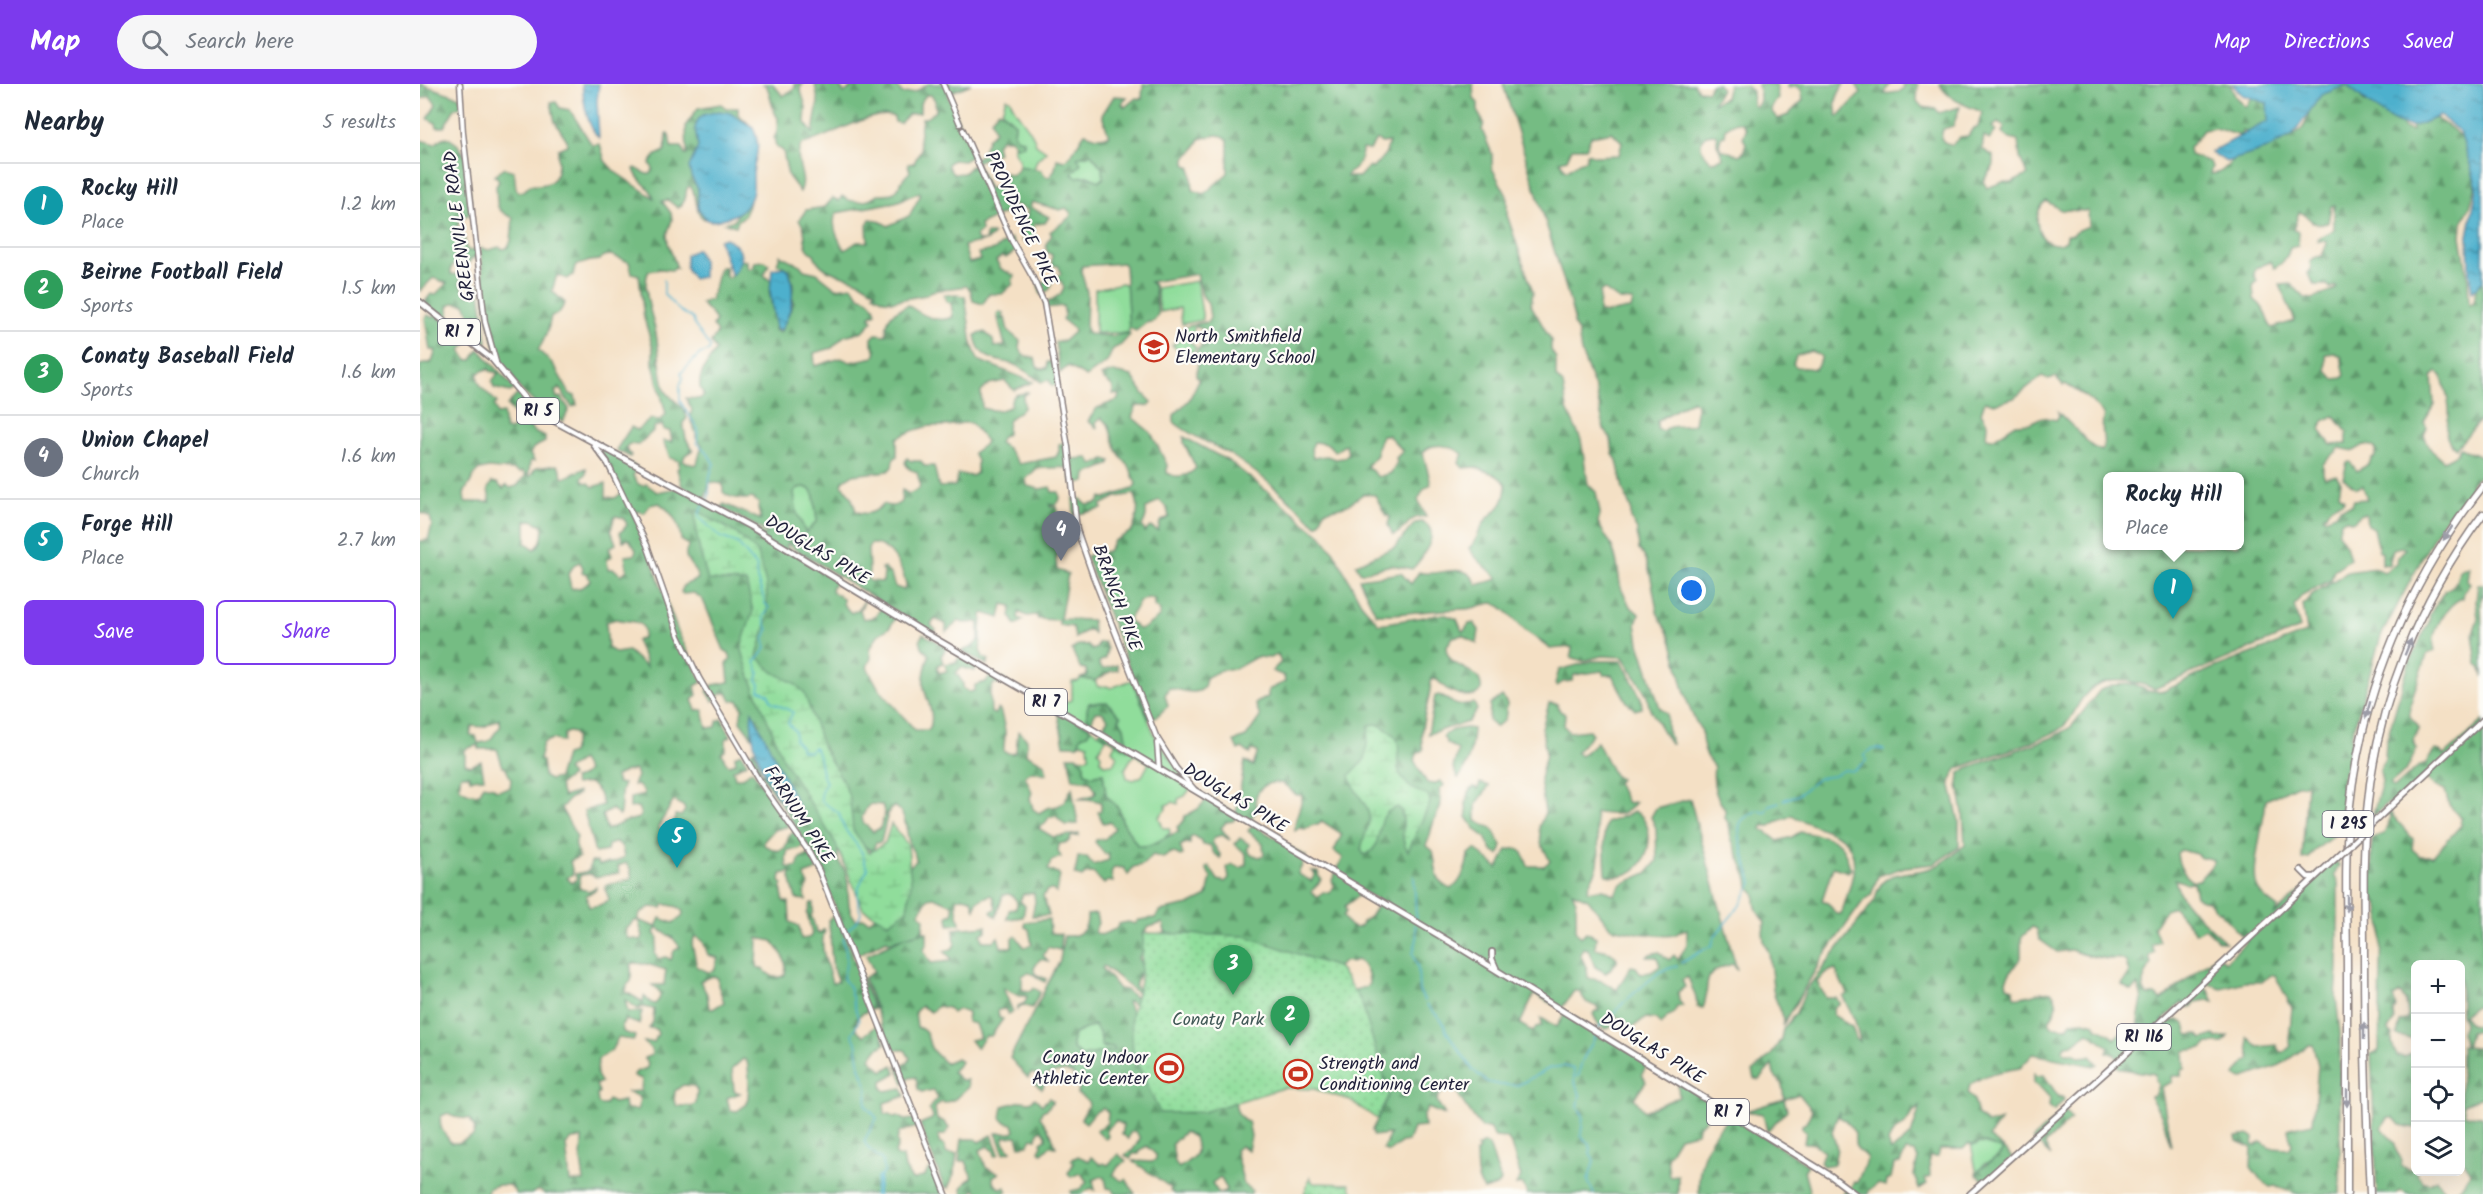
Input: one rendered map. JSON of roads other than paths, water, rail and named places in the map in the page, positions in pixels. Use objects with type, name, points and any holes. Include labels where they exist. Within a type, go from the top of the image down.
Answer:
[{"type":"highway","name":"I 295","points":[[2347,1194],[2347,859],[2349,811],[2358,754],[2374,689],[2402,616],[2434,557],[2483,486]]},
{"type":"highway","name":"I 295","points":[[2370,1194],[2364,1076],[2364,898],[2366,821],[2372,773],[2389,697],[2412,635],[2443,574],[2483,514]]},
{"type":"main road","name":"GREENVILLE ROAD","points":[[460,84],[463,134],[485,322],[496,364]]},
{"type":"main road","points":[[943,84],[960,124]]},
{"type":"main road","name":"PROVIDENCE PIKE","points":[[963,130],[1012,241],[1042,296],[1047,312],[1066,428]]},
{"type":"main road","name":"RI 7","points":[[420,302],[468,338],[496,364]]},
{"type":"main road","name":"RI 5","points":[[496,364],[533,407],[604,451]]},
{"type":"main road","name":"BRANCH PIKE","points":[[1066,428],[1077,530],[1110,622],[1156,736],[1176,768],[1196,791]]},
{"type":"main road","name":"FARNUM PIKE","points":[[604,451],[607,462],[647,545],[679,636],[699,678],[760,782],[809,851],[828,890],[946,1194]]},
{"type":"main road","name":"DOUGLAS PIKE","points":[[604,451],[753,528],[922,631],[1159,769],[1497,970],[1834,1178],[1855,1194]]},
{"type":"main road","name":"RI 116","points":[[1970,1194],[2125,1055],[2483,720]]},
{"type":"main road","name":"BRANCH PIKE","points":[[1156,736],[1159,769]]},
{"type":"main road","points":[[2301,870],[2308,877],[2317,876]]},
{"type":"main road","points":[[1492,952],[1497,970]]},
{"type":"water","points":[[582,84],[599,84],[597,101],[599,138],[588,120]]},
{"type":"water","points":[[2232,84],[2483,84],[2483,281],[2472,292],[2468,236],[2477,187],[2460,132],[2440,116],[2413,126],[2405,126],[2378,111],[2347,85],[2321,95],[2293,135],[2267,149],[2226,162],[2211,152],[2268,121],[2267,103],[2242,95]]},
{"type":"water","points":[[719,111],[730,113],[753,127],[758,147],[753,170],[751,198],[738,213],[711,221],[707,220],[698,208],[698,189],[689,167],[698,147],[695,128],[698,120],[703,115]]},
{"type":"water","points":[[726,238],[737,247],[741,255],[739,265],[732,276],[719,240]]},
{"type":"water","points":[[697,249],[703,261],[703,277],[693,279],[686,268],[686,255]]},
{"type":"water","points":[[784,267],[789,270],[792,301],[781,330],[776,330],[770,291],[772,269]]},
{"type":"water","points":[[752,711],[806,822],[783,803],[765,774],[754,741]]},
{"type":"waterway","points":[[664,280],[664,294],[679,310],[693,319],[695,326],[710,347],[709,351],[700,354],[681,373],[683,378],[680,385],[680,401],[698,429],[697,443],[707,452],[714,464],[710,475],[708,499],[699,517],[720,537],[737,543],[757,567],[757,580],[764,602],[769,608],[763,617],[768,630],[764,640],[766,648],[755,662],[759,672],[757,680],[760,684],[759,690],[768,694],[772,702],[793,712],[788,723],[795,731],[795,740],[801,746],[801,750],[810,752],[814,747],[817,751],[826,782],[821,791],[821,801],[839,813],[846,830],[862,853],[868,869],[860,884],[858,894],[861,913],[857,921],[845,932]]},
{"type":"waterway","points":[[1783,800],[1798,795],[1819,778],[1834,776],[1843,770],[1854,771],[1866,761],[1865,755],[1871,750],[1884,750]]},
{"type":"waterway","points":[[1681,963],[1712,945],[1714,937],[1741,904],[1752,883],[1740,837],[1741,822],[1758,810],[1765,812],[1769,805],[1779,802]]},
{"type":"waterway","points":[[1414,876],[1416,919]]},
{"type":"waterway","points":[[1415,924],[1417,939],[1413,953],[1418,968],[1419,991],[1425,1001]]},
{"type":"waterway","points":[[844,937],[846,968],[843,978],[849,987],[859,1021],[852,1034],[867,1086],[866,1106],[877,1118],[864,1141],[868,1148],[883,1161],[884,1173],[879,1178]]},
{"type":"waterway","points":[[1598,1030],[1600,1025],[1646,983],[1661,971],[1677,966]]},
{"type":"waterway","points":[[1427,1005],[1443,1022],[1446,1031],[1473,1070],[1487,1082],[1518,1085],[1550,1068],[1563,1066],[1574,1069],[1574,1081],[1580,1094],[1578,1108],[1583,1115],[1581,1135],[1590,1146],[1590,1154],[1594,1161],[1588,1181],[1594,1194]]},
{"type":"waterway","points":[[1576,1077],[1579,1075],[1583,1059],[1596,1035]]},
{"type":"waterway","points":[[876,1194],[879,1178]]},
{"type":"place","name":"North Smithfield Elementary School","points":[[1154,347]]},
{"type":"place","name":"Union Chapel","points":[[1061,561]]},
{"type":"place","name":"Rocky Hill","points":[[2173,619]]},
{"type":"place","name":"Forge Hill","points":[[677,868]]},
{"type":"place","name":"Conaty Baseball Field","points":[[1233,995]]},
{"type":"place","name":"Beirne Football Field","points":[[1290,1046]]},
{"type":"place","name":"Conaty Indoor Athletic Center","points":[[1169,1068]]},
{"type":"place","name":"Strength and Conditioning Center","points":[[1298,1074]]},
{"type":"park label","name":"Conaty Park","points":[[1218,1020]]}]
